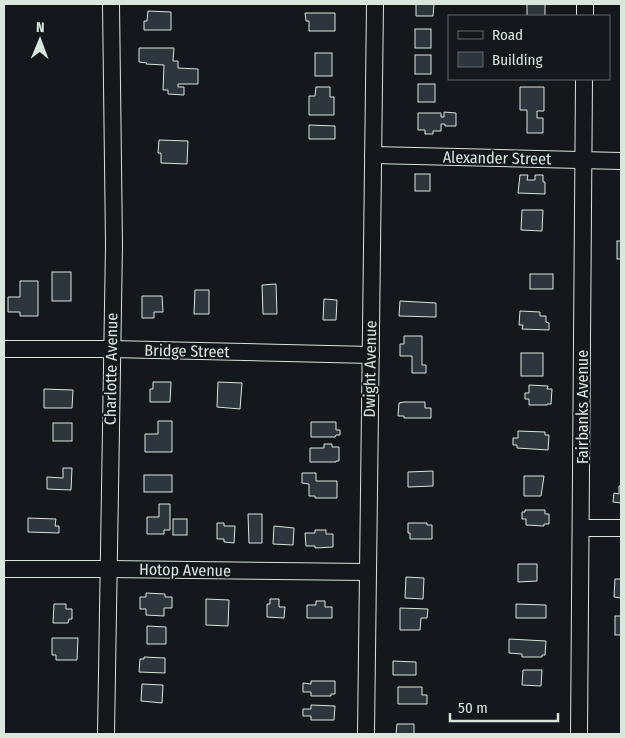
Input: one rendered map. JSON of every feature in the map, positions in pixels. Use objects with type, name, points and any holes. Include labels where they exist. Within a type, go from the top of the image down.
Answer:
[{"type":"street","name":"Charlotte Avenue","points":[[106,734],[114,245],[111,4]]},
{"type":"street","name":"Dwight Avenue","points":[[366,734],[375,4]]},
{"type":"street","name":"Fairbanks Avenue","points":[[579,734],[584,80]]},
{"type":"street","name":"Alexander Street","points":[[372,155],[621,161]]},
{"type":"street","name":"Bridge Street","points":[[4,349],[111,349],[371,355]]},
{"type":"street","points":[[582,528],[621,528]]},
{"type":"street","name":"Hotop Avenue","points":[[4,569],[367,572]]},
{"type":"building","points":[[416,4],[434,4],[433,16],[416,16]]},
{"type":"building","points":[[527,4],[545,4],[545,15],[527,15]]},
{"type":"building","points":[[148,11],[171,12],[171,30],[144,30],[144,21],[147,21]]},
{"type":"building","points":[[305,13],[335,13],[335,31],[309,31],[309,21],[306,21]]},
{"type":"building","points":[[415,29],[431,29],[431,48],[415,48]]},
{"type":"building","points":[[139,48],[174,48],[173,61],[178,61],[178,68],[198,69],[198,84],[178,84],[178,87],[184,87],[184,95],[168,94],[168,90],[163,90],[164,65],[139,62]]},
{"type":"building","points":[[315,53],[332,53],[332,76],[315,76]]},
{"type":"building","points":[[415,55],[431,55],[431,74],[415,74]]},
{"type":"building","points":[[418,84],[435,84],[435,102],[418,102]]},
{"type":"building","points":[[316,87],[330,87],[330,97],[334,97],[334,115],[309,115],[309,96],[315,96]]},
{"type":"building","points":[[520,87],[544,87],[544,111],[537,111],[537,118],[543,118],[543,133],[527,133],[527,110],[520,110]]},
{"type":"building","points":[[444,112],[456,113],[456,126],[441,124],[441,131],[433,131],[433,134],[425,134],[425,130],[418,130],[418,113],[441,113],[441,117],[444,117]]},
{"type":"building","points":[[309,125],[335,126],[335,139],[309,139]]},
{"type":"building","points":[[159,140],[188,141],[187,164],[161,163],[161,153],[158,153]]},
{"type":"building","points":[[415,174],[430,174],[430,191],[415,191]]},
{"type":"building","points":[[520,175],[528,175],[527,180],[535,180],[535,175],[543,175],[545,194],[518,193]]},
{"type":"building","points":[[522,210],[543,210],[542,231],[521,230]]},
{"type":"building","points":[[617,241],[621,241],[621,259],[617,259]]},
{"type":"building","points":[[52,272],[71,272],[71,301],[52,301]]},
{"type":"building","points":[[530,274],[553,274],[553,289],[530,289]]},
{"type":"building","points":[[20,281],[38,281],[38,316],[20,316],[20,312],[8,312],[8,297],[20,297]]},
{"type":"building","points":[[276,284],[277,314],[263,314],[262,285]]},
{"type":"building","points":[[195,290],[209,290],[209,314],[194,314]]},
{"type":"building","points":[[142,296],[162,296],[163,312],[154,312],[154,318],[142,318]]},
{"type":"building","points":[[324,299],[337,300],[336,320],[323,320]]},
{"type":"building","points":[[400,301],[436,303],[436,317],[399,316]]},
{"type":"building","points":[[520,311],[540,312],[540,316],[546,316],[549,330],[522,329],[523,325],[519,325]]},
{"type":"building","points":[[404,336],[422,336],[422,365],[426,365],[426,373],[412,373],[412,356],[400,356],[400,344],[404,344]]},
{"type":"building","points":[[521,353],[543,353],[543,376],[521,376]]},
{"type":"building","points":[[153,382],[171,382],[170,402],[150,402],[150,389],[153,389]]},
{"type":"building","points":[[218,382],[242,383],[240,409],[217,407]]},
{"type":"building","points":[[529,385],[548,386],[547,389],[552,389],[551,404],[529,405],[529,399],[525,399],[525,393],[529,393]]},
{"type":"building","points":[[44,389],[73,390],[72,408],[44,408]]},
{"type":"building","points":[[425,402],[425,408],[431,408],[431,418],[404,418],[404,416],[398,416],[399,403]]},
{"type":"building","points":[[158,421],[172,421],[172,452],[145,452],[145,434],[158,434]]},
{"type":"building","points":[[311,422],[336,422],[336,430],[340,430],[340,435],[335,437],[311,437]]},
{"type":"building","points":[[53,423],[72,423],[72,441],[53,441]]},
{"type":"building","points":[[518,431],[545,432],[545,435],[549,435],[548,450],[517,448],[517,445],[513,445],[513,438],[518,438]]},
{"type":"building","points":[[324,444],[332,444],[332,447],[339,447],[339,461],[310,462],[310,448],[324,448]]},
{"type":"building","points":[[63,468],[72,468],[71,490],[47,489],[47,477],[63,478]]},
{"type":"building","points":[[433,471],[433,486],[408,487],[408,472]]},
{"type":"building","points":[[302,473],[316,473],[316,481],[337,481],[337,498],[315,498],[315,496],[309,496],[309,484],[302,483]]},
{"type":"building","points":[[144,475],[172,475],[172,492],[144,492]]},
{"type":"building","points":[[524,476],[544,476],[541,496],[524,496]]},
{"type":"building","points":[[619,486],[621,486],[621,503],[613,502],[614,493],[619,494]]},
{"type":"building","points":[[159,504],[170,504],[170,530],[164,530],[164,534],[147,534],[147,517],[159,517]]},
{"type":"building","points":[[525,510],[545,510],[545,514],[549,514],[549,524],[544,524],[544,526],[526,525],[526,519],[522,519],[522,512],[525,512]]},
{"type":"building","points":[[248,514],[262,514],[262,543],[249,543]]},
{"type":"building","points":[[28,518],[56,519],[55,526],[59,526],[59,533],[28,532]]},
{"type":"building","points":[[173,519],[187,519],[187,535],[173,535]]},
{"type":"building","points":[[217,523],[224,523],[224,526],[235,526],[234,543],[224,542],[224,539],[217,539]]},
{"type":"building","points":[[408,523],[427,523],[427,525],[432,525],[432,539],[410,539]]},
{"type":"building","points":[[274,526],[294,528],[293,545],[273,544]]},
{"type":"building","points":[[315,530],[326,530],[326,534],[333,534],[333,547],[315,548],[315,546],[306,546],[305,533],[315,533]]},
{"type":"building","points":[[518,564],[537,564],[537,581],[518,582]]},
{"type":"building","points":[[406,577],[424,578],[423,599],[405,598]]},
{"type":"building","points":[[615,579],[621,579],[621,598],[614,597]]},
{"type":"building","points":[[146,593],[165,594],[165,597],[172,597],[172,608],[164,608],[164,616],[146,615],[146,609],[140,609],[140,597],[146,597]]},
{"type":"building","points":[[206,599],[229,600],[228,626],[206,625]]},
{"type":"building","points":[[270,599],[279,599],[279,607],[285,607],[284,618],[267,617],[267,604],[270,604]]},
{"type":"building","points":[[316,601],[325,601],[325,607],[332,607],[332,618],[307,618],[307,605],[316,605]]},
{"type":"building","points":[[54,604],[66,604],[66,609],[72,609],[72,619],[69,619],[68,623],[53,623]]},
{"type":"building","points":[[516,604],[546,605],[546,618],[516,618]]},
{"type":"building","points":[[400,608],[428,609],[427,618],[421,618],[420,630],[400,630]]},
{"type":"building","points":[[615,616],[621,616],[621,635],[615,635]]},
{"type":"building","points":[[147,626],[166,627],[166,644],[147,644]]},
{"type":"building","points":[[52,638],[78,638],[77,660],[56,660],[56,655],[52,655]]},
{"type":"building","points":[[509,639],[546,641],[545,655],[542,655],[542,657],[522,657],[522,654],[509,653]]},
{"type":"building","points":[[144,657],[165,658],[165,673],[139,672],[140,659],[144,659]]},
{"type":"building","points":[[393,661],[416,662],[416,675],[393,675]]},
{"type":"building","points":[[523,670],[542,670],[541,686],[522,685]]},
{"type":"building","points":[[311,681],[335,681],[335,694],[331,694],[331,696],[311,696],[311,692],[303,692],[303,683],[311,684]]},
{"type":"building","points":[[142,684],[163,685],[162,703],[141,701]]},
{"type":"building","points":[[398,687],[422,687],[422,695],[427,695],[427,704],[398,704]]},
{"type":"building","points":[[311,705],[335,706],[334,720],[311,720],[311,716],[303,716],[303,709],[311,709]]},
{"type":"building","points":[[397,724],[414,724],[414,734],[396,734]]}]
